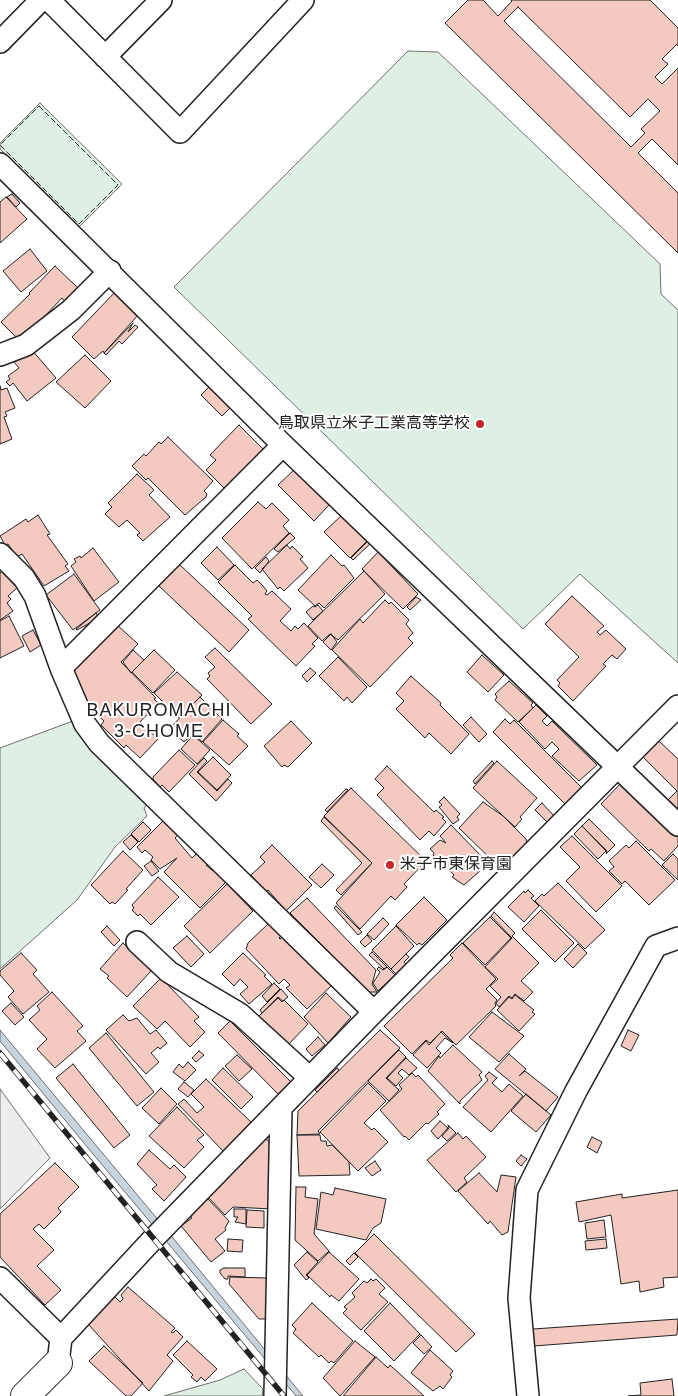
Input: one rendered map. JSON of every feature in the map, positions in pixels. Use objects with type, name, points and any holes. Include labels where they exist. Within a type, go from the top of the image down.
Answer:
[{"type":"street","points":[[0,42],[41,0]]},
{"type":"street","points":[[48,0],[180,132],[303,0]]},
{"type":"street","points":[[106,57],[161,0]]},
{"type":"street","points":[[0,164],[110,271],[283,445],[678,825]]},
{"type":"street","points":[[0,356],[26,345],[71,310],[110,271]]},
{"type":"street","points":[[61,668],[283,445]]},
{"type":"street","points":[[0,554],[24,578],[35,596],[61,668],[85,724],[99,743],[374,1012]]},
{"type":"street","points":[[26,1396],[60,1350],[154,1238],[374,1012],[619,768],[678,706]]},
{"type":"street","points":[[528,1396],[519,1298],[527,1190],[576,1091],[656,946],[678,938]]},
{"type":"street","points":[[137,942],[169,972],[240,1014],[310,1078]]},
{"type":"street","points":[[275,1396],[281,1109]]},
{"type":"street","points":[[0,1278],[60,1350]]},
{"type":"green space","name":"鳥取県立米子工業高等学校","points":[[408,51],[438,52],[660,264],[661,294],[678,310],[678,663],[580,574],[523,629],[174,287]]},
{"type":"green space","points":[[40,103],[122,184],[79,227],[0,149],[0,143]]},
{"type":"green space","points":[[73,721],[82,738],[147,804],[144,808],[147,816],[115,847],[77,900],[0,969],[0,748]]},
{"type":"green space","points":[[244,1369],[263,1389],[262,1396],[164,1396],[220,1380]]},
{"type":"shaded area","points":[[0,1030],[303,1396],[296,1396],[88,1148],[0,1041]]},
{"type":"shaded area","points":[[0,1089],[50,1158],[0,1209]]},
{"type":"building","points":[[468,0],[483,0],[498,16],[511,0],[650,0],[678,28],[678,46],[677,44],[662,59],[668,64],[655,77],[662,84],[678,68],[678,165],[652,139],[638,153],[678,193],[678,253],[445,23]],"holes":[[[518,7],[630,117],[648,99],[660,111],[641,129],[645,133],[631,147],[504,21]]]},
{"type":"building","points":[[12,194],[20,203],[16,207],[7,197]]},
{"type":"building","points":[[6,197],[27,219],[0,243],[0,202]]},
{"type":"building","points":[[30,249],[47,271],[21,292],[3,271]]},
{"type":"building","points":[[55,266],[78,288],[65,302],[62,298],[24,338],[21,335],[17,338],[1,322]]},
{"type":"building","points":[[116,291],[139,314],[104,353],[103,351],[94,359],[72,337]]},
{"type":"building","points":[[133,323],[128,332],[135,325],[138,327],[122,344],[119,341],[106,355],[104,353]]},
{"type":"building","points":[[31,349],[56,378],[27,401],[13,383],[10,386],[6,382],[10,379],[8,376],[19,368],[14,362]]},
{"type":"building","points":[[85,355],[111,381],[85,408],[56,382]]},
{"type":"building","points":[[211,385],[232,406],[222,416],[201,395]]},
{"type":"building","points":[[0,386],[1,390],[7,388],[15,408],[5,412],[7,416],[4,417],[12,439],[0,444]]},
{"type":"building","points":[[239,425],[264,450],[225,489],[206,470],[216,460],[210,455]]},
{"type":"building","points":[[168,437],[213,481],[204,491],[207,494],[206,497],[185,515],[148,478],[146,480],[132,466],[144,454],[146,456],[159,442],[161,444]]},
{"type":"building","points":[[294,470],[329,505],[314,521],[278,485]]},
{"type":"building","points":[[137,474],[154,490],[149,495],[170,517],[143,541],[137,535],[140,533],[127,520],[119,527],[105,514],[112,507],[108,503]]},
{"type":"building","points":[[258,502],[266,509],[272,503],[289,520],[283,526],[289,533],[252,569],[222,538]]},
{"type":"building","points":[[343,514],[368,540],[350,558],[324,532]]},
{"type":"building","points":[[38,515],[50,534],[47,535],[68,564],[65,566],[69,571],[44,586],[22,554],[17,557],[8,544],[5,545],[0,536],[26,519],[28,522]]},
{"type":"building","points":[[290,533],[295,538],[278,552],[274,549]]},
{"type":"building","points":[[368,541],[371,543],[353,560],[351,558]]},
{"type":"building","points":[[287,545],[290,549],[292,546],[303,557],[300,559],[308,568],[284,591],[280,587],[278,589],[262,569]]},
{"type":"building","points":[[217,547],[234,565],[218,580],[201,563]]},
{"type":"building","points":[[93,548],[119,582],[94,601],[71,566],[76,562],[74,559],[80,556],[81,558]]},
{"type":"building","points":[[378,552],[418,594],[403,609],[362,569]]},
{"type":"building","points":[[331,555],[342,566],[344,565],[354,578],[324,608],[319,603],[315,606],[298,590]]},
{"type":"building","points":[[266,557],[269,561],[260,573],[255,568]]},
{"type":"building","points":[[179,564],[249,630],[229,652],[159,586],[158,581]]},
{"type":"building","points":[[235,565],[253,583],[257,580],[267,591],[265,594],[267,595],[272,591],[291,609],[280,621],[291,631],[295,626],[298,629],[304,623],[318,638],[312,644],[315,646],[296,666],[248,619],[252,616],[218,582]]},
{"type":"building","points":[[2,571],[17,588],[8,596],[11,599],[7,603],[13,611],[0,620],[0,573]]},
{"type":"building","points":[[364,571],[385,594],[338,640],[330,634],[322,641],[308,626]]},
{"type":"building","points":[[74,574],[100,610],[73,630],[46,595]]},
{"type":"building","points":[[572,596],[604,626],[597,632],[600,635],[606,630],[626,649],[617,659],[612,655],[603,664],[606,666],[573,701],[558,686],[560,683],[557,680],[579,657],[545,624]]},
{"type":"building","points":[[416,597],[421,600],[410,610],[407,607]]},
{"type":"building","points":[[385,600],[389,604],[391,602],[409,620],[406,624],[413,633],[408,638],[413,643],[370,687],[332,650],[360,619],[363,623]]},
{"type":"building","points":[[318,605],[323,611],[313,620],[306,612],[313,606]]},
{"type":"building","points":[[96,613],[99,618],[76,629]]},
{"type":"building","points":[[9,616],[24,646],[0,658],[0,621]]},
{"type":"building","points":[[116,624],[138,644],[121,662],[156,698],[154,699],[158,703],[140,722],[158,739],[140,758],[126,745],[124,748],[101,725],[104,721],[88,706],[73,668]]},
{"type":"building","points":[[33,630],[41,645],[30,652],[22,636]]},
{"type":"building","points":[[331,634],[337,642],[331,650],[323,642]]},
{"type":"building","points":[[215,648],[272,704],[251,724],[207,679],[210,676],[208,673],[215,667],[205,657]]},
{"type":"building","points":[[133,650],[144,660],[131,673],[123,662]]},
{"type":"building","points":[[154,650],[175,670],[153,693],[132,672]]},
{"type":"building","points":[[482,655],[504,675],[488,692],[467,672]]},
{"type":"building","points":[[338,657],[367,687],[352,703],[347,697],[344,701],[319,676]]},
{"type":"building","points":[[310,668],[316,673],[307,682],[302,676]]},
{"type":"building","points":[[177,672],[202,695],[179,718],[154,693]]},
{"type":"building","points":[[411,676],[441,703],[440,705],[469,734],[451,754],[429,733],[425,738],[396,709],[404,701],[396,693]]},
{"type":"building","points":[[509,681],[533,703],[531,705],[533,708],[518,722],[495,700],[497,697],[495,694]]},
{"type":"building","points":[[200,697],[222,719],[202,742],[193,734],[184,742],[169,729]]},
{"type":"building","points":[[536,705],[547,716],[542,721],[547,726],[552,721],[597,765],[579,781],[552,756],[559,749],[552,742],[545,749],[519,722]]},
{"type":"building","points":[[471,717],[487,734],[479,742],[463,725]]},
{"type":"building","points":[[505,719],[510,724],[514,720],[582,788],[565,804],[493,732]]},
{"type":"building","points":[[223,720],[239,734],[237,736],[248,746],[229,765],[203,742]]},
{"type":"building","points":[[291,721],[312,743],[288,767],[284,765],[282,767],[264,746]]},
{"type":"building","points":[[193,735],[210,750],[197,764],[181,749]]},
{"type":"building","points":[[657,741],[678,759],[678,813],[668,800],[677,791],[642,756]]},
{"type":"building","points":[[179,750],[195,765],[169,792],[162,785],[160,787],[153,777]]},
{"type":"building","points":[[213,757],[231,775],[217,790],[198,772]]},
{"type":"building","points":[[204,758],[207,761],[197,772],[217,791],[228,779],[232,783],[216,801],[189,774]]},
{"type":"building","points":[[492,761],[494,763],[475,784],[473,781]]},
{"type":"building","points":[[497,761],[537,798],[520,817],[522,819],[515,827],[473,788]]},
{"type":"building","points":[[387,766],[434,812],[436,810],[444,817],[442,818],[446,822],[434,836],[429,831],[420,840],[377,795],[384,788],[375,779]]},
{"type":"building","points":[[622,782],[678,833],[678,846],[664,861],[651,849],[649,851],[601,804]]},
{"type":"building","points":[[351,788],[426,861],[404,884],[407,887],[395,900],[391,896],[360,929],[336,903],[372,863],[324,816]]},
{"type":"building","points":[[346,789],[348,790],[327,812],[325,810]]},
{"type":"building","points":[[444,797],[460,814],[457,817],[459,820],[453,824],[439,807],[442,805],[439,802]]},
{"type":"building","points":[[483,802],[503,816],[526,839],[527,843],[502,870],[459,828]]},
{"type":"building","points":[[542,803],[555,817],[548,823],[535,810]]},
{"type":"building","points":[[324,817],[372,863],[341,895],[336,890],[362,863],[321,821]]},
{"type":"building","points":[[589,819],[615,845],[606,854],[607,851],[582,826]]},
{"type":"building","points":[[164,820],[179,834],[175,838],[192,858],[198,852],[208,863],[206,865],[213,871],[215,869],[227,881],[200,908],[164,872],[177,858],[160,869],[151,860],[153,857],[145,850],[142,853],[137,847]]},
{"type":"building","points":[[143,822],[151,830],[139,842],[131,834]]},
{"type":"building","points":[[451,825],[486,861],[480,871],[464,885],[452,877],[454,875],[433,855],[434,853],[430,849],[440,840],[446,843],[440,836]]},
{"type":"building","points":[[582,826],[606,851],[598,859],[574,834]]},
{"type":"building","points":[[131,835],[138,842],[130,850],[123,842]]},
{"type":"building","points":[[572,836],[622,886],[596,912],[566,881],[580,867],[560,847]]},
{"type":"building","points":[[636,841],[675,880],[649,905],[625,881],[622,884],[609,871],[614,867],[609,861],[626,845],[629,848]]},
{"type":"building","points":[[272,845],[312,885],[286,911],[268,890],[266,892],[251,875],[265,862],[260,857]]},
{"type":"building","points":[[123,851],[143,870],[115,904],[112,902],[110,904],[91,885]]},
{"type":"building","points":[[673,854],[678,859],[678,880],[662,865]]},
{"type":"building","points":[[151,861],[159,871],[152,876],[144,866]]},
{"type":"building","points":[[322,864],[334,875],[321,888],[309,877]]},
{"type":"building","points":[[158,877],[179,897],[151,925],[140,914],[138,916],[132,910],[134,908],[132,905]]},
{"type":"building","points":[[558,883],[605,930],[585,949],[535,901],[542,894],[544,896]]},
{"type":"building","points":[[227,884],[253,911],[210,953],[184,926]]},
{"type":"building","points":[[528,890],[534,896],[531,898],[539,906],[524,922],[508,907],[524,891],[525,893]]},
{"type":"building","points":[[424,897],[447,920],[422,945],[419,943],[417,945],[396,925]]},
{"type":"building","points":[[307,898],[376,970],[372,984],[377,992],[369,992],[290,913]]},
{"type":"building","points":[[336,906],[362,932],[358,935],[334,908]]},
{"type":"building","points":[[541,910],[574,943],[555,962],[522,929]]},
{"type":"building","points":[[494,912],[515,933],[512,936],[539,963],[521,981],[533,992],[524,1001],[515,994],[512,998],[509,996],[499,1007],[496,1003],[501,997],[490,986],[498,979],[485,967],[512,938],[491,916]]},
{"type":"building","points":[[490,917],[511,938],[485,965],[463,943]]},
{"type":"building","points":[[383,918],[389,924],[374,940],[367,934]]},
{"type":"building","points":[[268,924],[281,936],[280,939],[284,936],[332,985],[307,1009],[286,988],[290,985],[284,979],[279,984],[246,949],[248,943]]},
{"type":"building","points":[[107,926],[120,940],[114,946],[101,932]]},
{"type":"building","points":[[396,926],[414,946],[391,969],[372,950]]},
{"type":"building","points":[[367,935],[372,941],[365,947],[360,942]]},
{"type":"building","points":[[187,936],[204,954],[191,967],[173,948]]},
{"type":"building","points":[[123,943],[151,971],[127,997],[107,978],[109,976],[100,969]]},
{"type":"building","points":[[462,943],[496,979],[486,989],[497,1000],[496,1006],[456,1045],[442,1031],[430,1043],[426,1040],[412,1054],[384,1026],[453,958],[450,955]]},
{"type":"building","points":[[578,944],[587,953],[573,968],[564,959]]},
{"type":"building","points":[[372,952],[387,967],[384,969],[369,955]]},
{"type":"building","points":[[21,953],[37,970],[33,974],[49,992],[23,1014],[8,997],[14,991],[0,975],[0,971]]},
{"type":"building","points":[[243,953],[266,975],[264,976],[272,984],[249,1004],[240,994],[248,987],[240,979],[234,986],[222,974]]},
{"type":"building","points":[[406,954],[409,957],[404,962],[407,965],[396,974],[391,969]]},
{"type":"building","points":[[379,967],[383,970],[387,967],[395,975],[378,991],[373,983],[380,972],[377,969]]},
{"type":"building","points":[[161,978],[199,1017],[194,1021],[205,1032],[190,1047],[165,1021],[157,1029],[133,1006]]},
{"type":"building","points":[[274,983],[280,989],[267,1002],[262,996]]},
{"type":"building","points":[[281,989],[288,997],[283,1001],[278,997],[262,1013],[260,1010]]},
{"type":"building","points":[[52,992],[83,1026],[77,1031],[86,1041],[55,1068],[37,1049],[47,1039],[29,1020],[40,1010],[37,1006]]},
{"type":"building","points":[[326,993],[351,1017],[328,1043],[304,1017]]},
{"type":"building","points":[[515,995],[534,1010],[532,1012],[535,1014],[519,1031],[497,1010],[509,997],[512,999]]},
{"type":"building","points":[[278,998],[282,1002],[284,1000],[308,1024],[288,1045],[259,1016]]},
{"type":"building","points":[[11,1003],[24,1017],[15,1025],[2,1011]]},
{"type":"building","points":[[492,1012],[524,1036],[499,1062],[469,1037]]},
{"type":"building","points":[[123,1015],[129,1021],[137,1018],[150,1034],[156,1030],[167,1043],[151,1053],[159,1062],[146,1074],[106,1030]]},
{"type":"building","points":[[230,1021],[291,1082],[278,1094],[218,1033]]},
{"type":"building","points":[[380,1030],[400,1048],[318,1131],[320,1134],[297,1135],[298,1111]]},
{"type":"building","points":[[628,1030],[639,1035],[631,1051],[621,1046]]},
{"type":"building","points":[[441,1032],[453,1043],[445,1038],[436,1048],[441,1053],[427,1068],[413,1055],[426,1041],[429,1045]]},
{"type":"building","points":[[106,1033],[154,1092],[137,1106],[89,1048]]},
{"type":"building","points":[[318,1037],[325,1045],[312,1056],[306,1049]]},
{"type":"building","points":[[453,1045],[482,1072],[479,1075],[482,1080],[460,1101],[460,1104],[428,1071],[439,1056],[440,1058]]},
{"type":"building","points":[[399,1050],[406,1057],[386,1078],[399,1090],[389,1101],[368,1081]]},
{"type":"building","points":[[199,1051],[204,1055],[196,1062],[192,1058]]},
{"type":"building","points":[[509,1054],[526,1069],[519,1076],[525,1071],[558,1097],[546,1111],[495,1069]]},
{"type":"building","points":[[237,1055],[252,1069],[239,1081],[225,1066]]},
{"type":"building","points":[[406,1058],[417,1068],[409,1075],[402,1069],[398,1073],[403,1078],[396,1086],[387,1078]]},
{"type":"building","points":[[188,1062],[196,1070],[185,1081],[173,1072],[179,1064],[183,1068]]},
{"type":"building","points":[[73,1064],[130,1135],[114,1148],[56,1078]]},
{"type":"building","points":[[223,1068],[253,1097],[241,1109],[212,1080]]},
{"type":"building","points":[[337,1068],[339,1070],[317,1092],[315,1090]]},
{"type":"building","points":[[489,1072],[497,1078],[492,1083],[502,1092],[509,1084],[523,1096],[491,1132],[463,1107],[488,1080],[485,1076]]},
{"type":"building","points":[[412,1073],[416,1077],[418,1075],[445,1104],[437,1112],[439,1114],[428,1124],[426,1123],[409,1140],[404,1137],[380,1110],[402,1089],[399,1085]]},
{"type":"building","points":[[206,1079],[252,1123],[223,1151],[178,1104],[184,1099],[197,1113],[204,1107],[191,1094]]},
{"type":"building","points":[[184,1082],[194,1090],[188,1097],[178,1089]]},
{"type":"building","points":[[368,1083],[386,1101],[364,1123],[372,1130],[374,1128],[388,1142],[358,1171],[320,1132]]},
{"type":"building","points":[[161,1088],[177,1104],[159,1124],[142,1108]]},
{"type":"building","points":[[526,1094],[551,1115],[536,1132],[511,1111]]},
{"type":"building","points":[[177,1107],[204,1135],[197,1140],[204,1147],[184,1168],[149,1136]]},
{"type":"building","points":[[440,1121],[448,1128],[438,1139],[431,1131]]},
{"type":"building","points":[[448,1125],[456,1133],[447,1141],[442,1136],[449,1128]]},
{"type":"building","points":[[458,1133],[463,1139],[466,1136],[486,1157],[464,1178],[467,1182],[456,1192],[427,1160]]},
{"type":"building","points":[[297,1135],[320,1135],[321,1141],[326,1141],[327,1146],[332,1145],[349,1162],[350,1175],[299,1176]]},
{"type":"building","points":[[592,1137],[602,1142],[597,1153],[587,1147]]},
{"type":"building","points":[[266,1139],[274,1145],[272,1209],[233,1207],[225,1215],[208,1197]]},
{"type":"building","points":[[149,1150],[170,1169],[174,1165],[186,1177],[164,1201],[152,1189],[157,1185],[137,1164]]},
{"type":"building","points":[[521,1155],[527,1159],[521,1166],[516,1161]]},
{"type":"building","points":[[375,1161],[381,1170],[372,1176],[365,1168]]},
{"type":"building","points":[[55,1163],[79,1187],[58,1208],[61,1212],[44,1229],[39,1224],[33,1229],[54,1250],[37,1266],[61,1290],[45,1305],[0,1257],[0,1214]]},
{"type":"building","points":[[479,1173],[497,1192],[501,1175],[516,1177],[508,1232],[502,1235],[490,1221],[488,1224],[458,1191]]},
{"type":"building","points":[[296,1187],[306,1187],[305,1197],[318,1199],[314,1234],[329,1251],[318,1261],[295,1240]]},
{"type":"building","points":[[335,1188],[386,1199],[381,1223],[373,1228],[366,1240],[316,1229],[321,1192],[333,1195]]},
{"type":"building","points":[[678,1190],[678,1277],[663,1278],[664,1287],[640,1292],[639,1281],[621,1284],[611,1215],[579,1222],[576,1202],[622,1194],[622,1198]]},
{"type":"building","points":[[208,1199],[229,1221],[225,1228],[226,1230],[215,1239],[225,1251],[211,1262],[181,1226],[192,1218],[190,1215]]},
{"type":"building","points":[[234,1209],[246,1209],[246,1224],[235,1222],[238,1217],[234,1217]]},
{"type":"building","points":[[247,1210],[264,1211],[264,1228],[246,1227]]},
{"type":"building","points":[[604,1220],[606,1237],[587,1239],[585,1223]]},
{"type":"building","points":[[374,1234],[475,1334],[456,1352],[355,1253]]},
{"type":"building","points":[[228,1239],[243,1240],[242,1252],[227,1251]]},
{"type":"building","points":[[606,1239],[607,1248],[586,1250],[585,1241]]},
{"type":"building","points":[[307,1252],[318,1262],[306,1275],[309,1278],[306,1280],[294,1265]]},
{"type":"building","points":[[329,1252],[359,1279],[339,1301],[331,1295],[330,1297],[307,1275]]},
{"type":"building","points":[[354,1253],[358,1257],[350,1265],[346,1261]]},
{"type":"building","points":[[224,1268],[245,1268],[245,1277],[228,1276],[228,1279],[225,1279],[220,1273],[220,1270]]},
{"type":"building","points":[[230,1277],[268,1278],[268,1319],[259,1319],[229,1284]]},
{"type":"building","points":[[371,1279],[373,1281],[376,1279],[385,1288],[379,1294],[388,1302],[361,1330],[343,1313],[347,1309],[344,1307],[355,1297],[352,1293],[364,1281],[367,1283]]},
{"type":"building","points":[[128,1287],[175,1328],[171,1332],[173,1333],[176,1330],[183,1337],[167,1355],[173,1361],[149,1391],[88,1324],[113,1295],[120,1302],[123,1299],[121,1295]]},
{"type":"building","points":[[312,1303],[353,1341],[334,1363],[331,1361],[329,1363],[321,1355],[319,1357],[293,1333],[296,1329],[292,1325]]},
{"type":"building","points":[[390,1303],[420,1334],[394,1361],[364,1331]]},
{"type":"building","points":[[678,1319],[677,1335],[534,1346],[533,1329]]},
{"type":"building","points":[[421,1335],[432,1347],[424,1354],[413,1343]]},
{"type":"building","points":[[187,1341],[217,1369],[205,1381],[201,1377],[197,1382],[191,1377],[193,1375],[173,1355]]},
{"type":"building","points":[[355,1341],[375,1357],[340,1396],[323,1378]]},
{"type":"building","points":[[104,1346],[143,1383],[131,1396],[126,1396],[89,1361]]},
{"type":"building","points":[[430,1350],[453,1371],[450,1375],[452,1377],[443,1389],[440,1386],[433,1391],[411,1373]]},
{"type":"building","points":[[376,1357],[388,1368],[390,1365],[424,1396],[343,1396]]},
{"type":"building","points":[[672,1379],[674,1396],[628,1396],[641,1395],[640,1383]]},
{"type":"railway","points":[[0,1053],[284,1396]]},
{"type":"fence","points":[[39,106],[118,185],[79,224],[0,145],[39,106]]},
{"type":"place","name":"鳥取県立米子工業高等学校","points":[[480,424]]},
{"type":"place","name":"米子市東保育園","points":[[390,865]]},
{"type":"district","name":"BAKUROMACHI 3-CHOME","points":[[159,721]]}]
